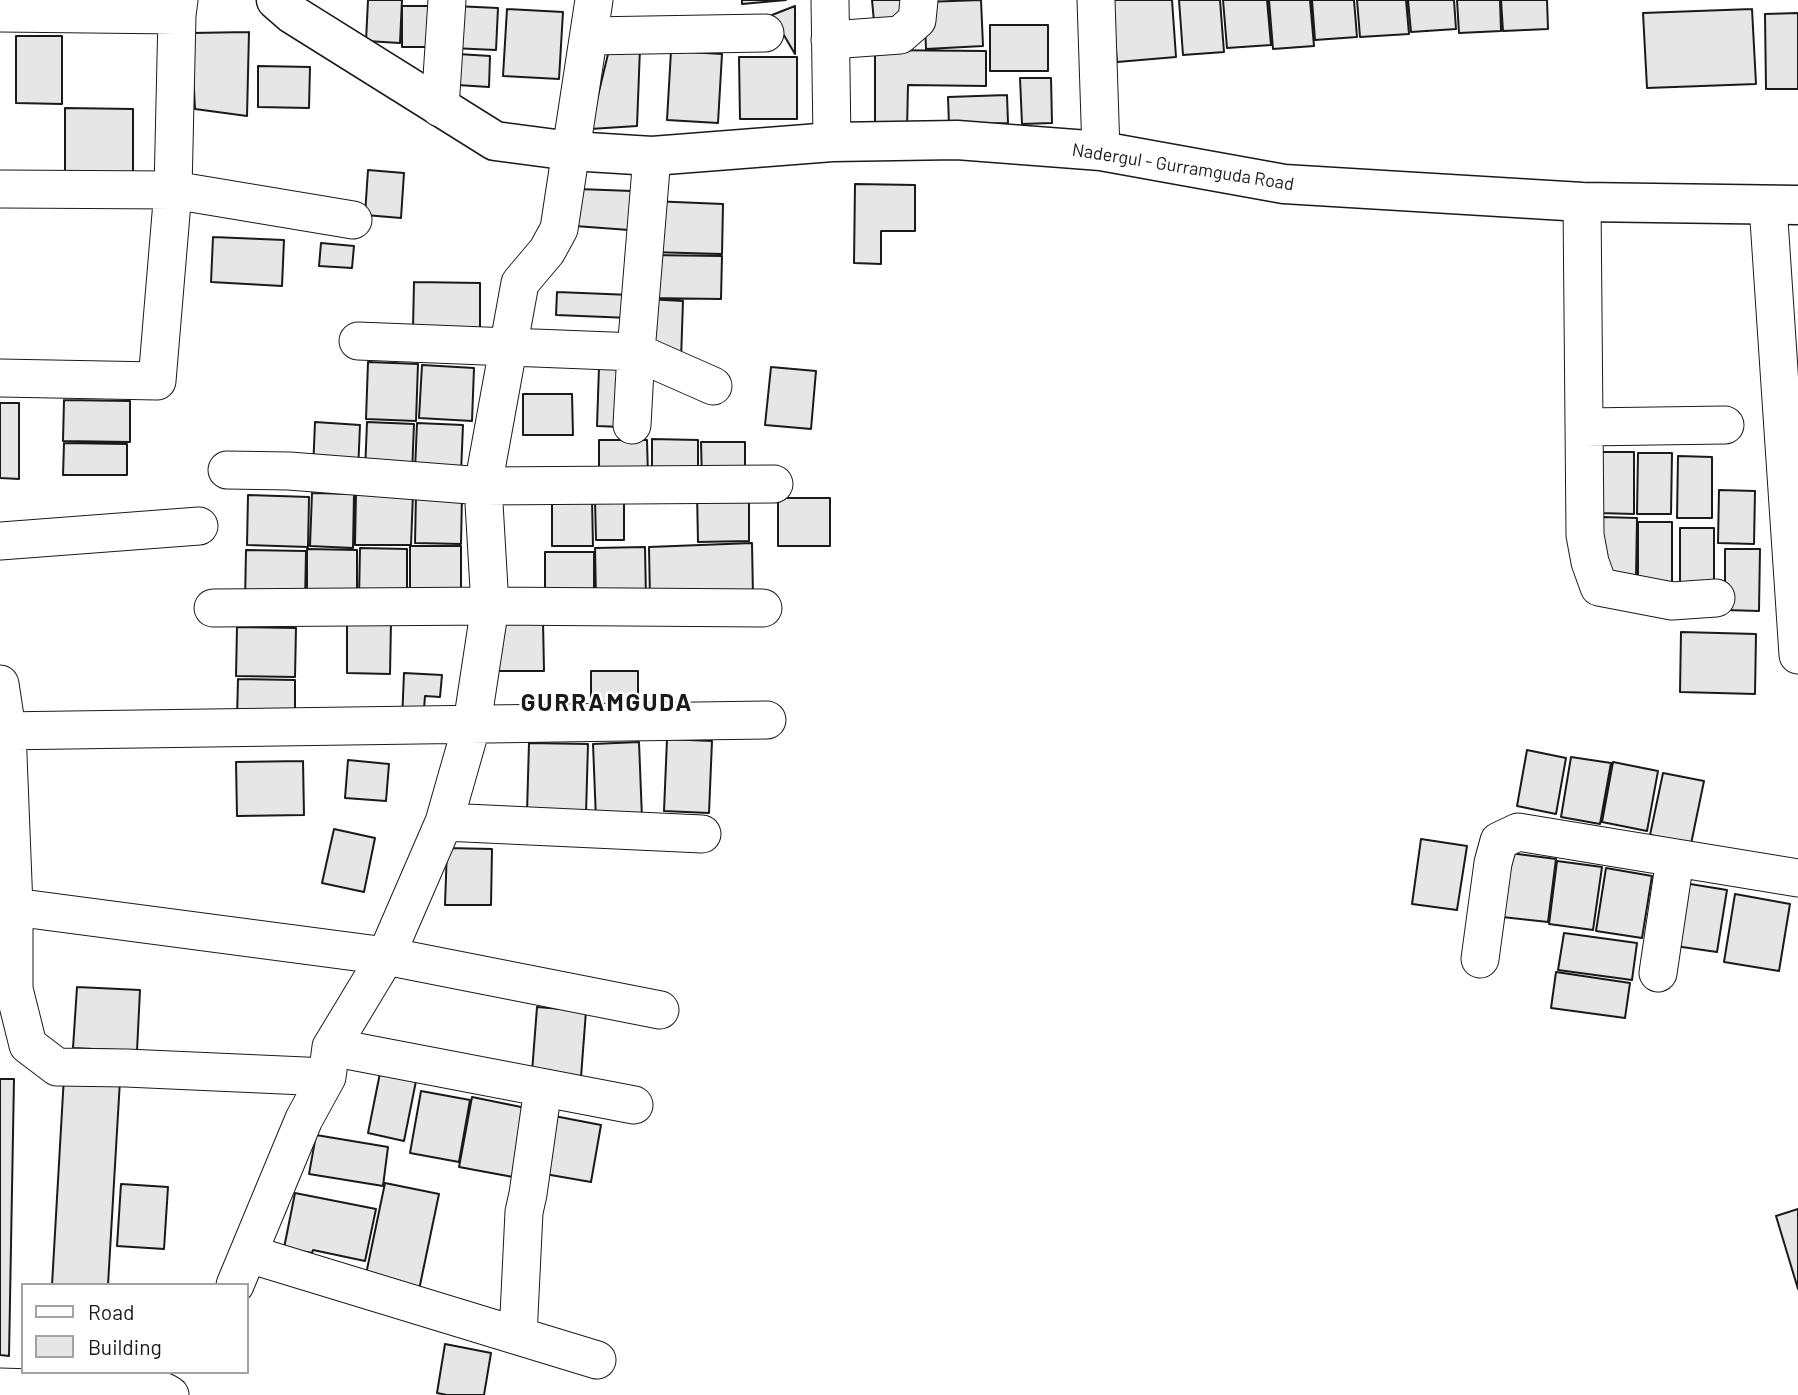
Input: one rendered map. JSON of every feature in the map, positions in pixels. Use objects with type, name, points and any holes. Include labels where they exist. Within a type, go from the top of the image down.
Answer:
[{"type":"main road","name":"Nadergul - Gurramguda Road","points":[[276,0],[292,14],[495,141],[571,151],[652,156],[832,142],[957,140],[1101,151],[1284,184],[1582,202],[1783,205]]},
{"type":"street","points":[[440,108],[447,0]]},
{"type":"street","points":[[594,0],[559,229],[547,251],[520,283],[483,486],[490,606],[472,724],[444,822],[386,956],[329,1062],[242,1269],[518,1336],[597,1360]]},
{"type":"street","points":[[831,0],[832,142]]},
{"type":"street","points":[[830,40],[900,34],[917,20],[919,0]]},
{"type":"street","points":[[1096,0],[1101,151]]},
{"type":"street","points":[[0,13],[178,8],[173,190],[158,381],[0,378]]},
{"type":"street","points":[[589,36],[765,33]]},
{"type":"street","points":[[632,425],[652,156]]},
{"type":"street","points":[[0,189],[173,190],[353,220]]},
{"type":"street","points":[[1582,202],[1585,535],[1590,562],[1599,587],[1672,601],[1716,598]]},
{"type":"street","points":[[1783,205],[1798,656]]},
{"type":"street","points":[[358,341],[636,352],[713,386]]},
{"type":"street","points":[[1585,426],[1725,425]]},
{"type":"street","points":[[227,470],[289,471],[483,486],[774,484]]},
{"type":"street","points":[[0,541],[199,526]]},
{"type":"street","points":[[213,608],[763,608]]},
{"type":"street","points":[[0,684],[7,909],[14,989],[28,1045],[57,1067],[125,1068],[329,1062],[543,1088],[634,1105]]},
{"type":"street","points":[[3,731],[767,720]]},
{"type":"street","points":[[444,822],[702,834]]},
{"type":"street","points":[[1480,959],[1493,863],[1500,841],[1518,832],[1798,878]]},
{"type":"street","points":[[1658,972],[1675,859]]},
{"type":"street","points":[[7,909],[386,956],[660,1010]]},
{"type":"street","points":[[518,1336],[524,1212],[543,1088]]},
{"type":"street","points":[[0,1387],[171,1386]]},
{"type":"building","points":[[368,0],[402,0],[400,43],[366,41]]},
{"type":"building","points":[[742,0],[786,0],[742,4]]},
{"type":"building","points":[[872,0],[908,0],[910,19],[874,22]]},
{"type":"building","points":[[981,0],[983,46],[926,49],[924,2]]},
{"type":"building","points":[[1112,0],[1172,0],[1176,57],[1117,62]]},
{"type":"building","points":[[1179,0],[1220,0],[1224,52],[1183,55]]},
{"type":"building","points":[[1223,0],[1267,0],[1271,45],[1227,48]]},
{"type":"building","points":[[1269,0],[1310,0],[1314,46],[1273,49]]},
{"type":"building","points":[[1312,0],[1354,0],[1357,37],[1315,40]]},
{"type":"building","points":[[1357,0],[1406,0],[1409,34],[1360,37]]},
{"type":"building","points":[[1408,0],[1454,0],[1456,29],[1411,32]]},
{"type":"building","points":[[1457,0],[1500,0],[1501,31],[1459,33]]},
{"type":"building","points":[[1501,0],[1547,0],[1548,29],[1503,31]]},
{"type":"building","points":[[402,6],[439,6],[439,47],[402,47]]},
{"type":"building","points":[[454,6],[498,8],[496,50],[451,48]]},
{"type":"building","points":[[795,6],[795,54],[772,15]]},
{"type":"building","points":[[507,9],[563,12],[559,79],[503,76]]},
{"type":"building","points":[[1752,9],[1756,84],[1647,88],[1643,13]]},
{"type":"building","points":[[1798,13],[1798,89],[1766,89],[1765,14]]},
{"type":"building","points":[[990,25],[1048,25],[1048,71],[990,71]]},
{"type":"building","points":[[249,32],[247,116],[195,109],[191,33]]},
{"type":"building","points":[[16,36],[62,36],[62,104],[16,103]]},
{"type":"building","points":[[640,48],[637,126],[590,129],[608,54]]},
{"type":"building","points":[[875,50],[986,51],[986,86],[908,85],[907,130],[875,130]]},
{"type":"building","points":[[671,51],[722,54],[718,123],[667,120]]},
{"type":"building","points":[[458,54],[490,56],[489,87],[457,85]]},
{"type":"building","points":[[739,57],[797,57],[797,119],[740,119]]},
{"type":"building","points":[[258,66],[310,67],[309,108],[258,107]]},
{"type":"building","points":[[1020,78],[1051,78],[1052,123],[1022,124]]},
{"type":"building","points":[[1007,95],[1008,123],[949,125],[948,97]]},
{"type":"building","points":[[65,108],[133,109],[133,186],[65,186]]},
{"type":"building","points":[[368,170],[404,173],[401,218],[365,215]]},
{"type":"building","points":[[855,184],[915,185],[915,231],[881,231],[881,264],[854,263]]},
{"type":"building","points":[[578,189],[632,191],[629,230],[575,226]]},
{"type":"building","points":[[651,201],[723,204],[722,254],[650,252]]},
{"type":"building","points":[[213,237],[284,240],[282,286],[211,282]]},
{"type":"building","points":[[321,243],[354,246],[352,268],[319,266]]},
{"type":"building","points":[[648,255],[722,256],[721,299],[648,298]]},
{"type":"building","points":[[414,282],[480,283],[480,329],[413,328]]},
{"type":"building","points":[[557,292],[631,295],[630,318],[556,315]]},
{"type":"building","points":[[646,299],[683,301],[681,360],[645,348]]},
{"type":"building","points":[[368,362],[418,364],[416,421],[366,419]]},
{"type":"building","points":[[422,365],[474,368],[472,421],[419,418]]},
{"type":"building","points":[[599,367],[623,368],[621,427],[597,426]]},
{"type":"building","points":[[771,367],[816,371],[811,429],[765,425]]},
{"type":"building","points":[[523,394],[572,394],[573,435],[523,435]]},
{"type":"building","points":[[64,400],[130,401],[130,442],[63,441]]},
{"type":"building","points":[[0,403],[19,403],[19,479],[0,478]]},
{"type":"building","points":[[315,422],[360,425],[358,472],[313,470]]},
{"type":"building","points":[[367,422],[414,424],[412,474],[365,472]]},
{"type":"building","points":[[417,423],[463,425],[461,473],[415,470]]},
{"type":"building","points":[[652,439],[698,440],[698,476],[652,475]]},
{"type":"building","points":[[599,440],[647,440],[648,476],[599,476]]},
{"type":"building","points":[[701,442],[745,442],[745,480],[702,480]]},
{"type":"building","points":[[64,443],[127,444],[127,475],[63,475]]},
{"type":"building","points":[[1600,452],[1634,452],[1634,514],[1599,513]]},
{"type":"building","points":[[1638,453],[1672,453],[1671,514],[1637,514]]},
{"type":"building","points":[[1678,456],[1712,457],[1712,518],[1677,518]]},
{"type":"building","points":[[1719,490],[1755,491],[1754,544],[1718,543]]},
{"type":"building","points":[[312,493],[354,494],[353,548],[310,546]]},
{"type":"building","points":[[356,493],[413,494],[411,545],[355,545]]},
{"type":"building","points":[[697,493],[749,493],[749,541],[698,542]]},
{"type":"building","points":[[416,494],[462,495],[461,544],[415,543]]},
{"type":"building","points":[[248,495],[309,497],[308,547],[247,545]]},
{"type":"building","points":[[778,498],[830,498],[830,546],[778,546]]},
{"type":"building","points":[[552,499],[592,499],[593,546],[552,546]]},
{"type":"building","points":[[595,500],[624,500],[624,540],[596,540]]},
{"type":"building","points":[[1602,517],[1637,518],[1636,579],[1601,579]]},
{"type":"building","points":[[1638,522],[1672,522],[1672,583],[1638,583]]},
{"type":"building","points":[[1680,528],[1714,528],[1714,589],[1680,589]]},
{"type":"building","points":[[752,543],[753,596],[650,599],[649,547]]},
{"type":"building","points":[[410,546],[461,546],[461,596],[410,595]]},
{"type":"building","points":[[645,547],[646,599],[596,599],[595,548]]},
{"type":"building","points":[[360,548],[407,549],[407,599],[359,598]]},
{"type":"building","points":[[307,549],[357,550],[357,599],[307,599]]},
{"type":"building","points":[[1725,549],[1760,549],[1759,611],[1725,610]]},
{"type":"building","points":[[246,550],[306,551],[305,603],[245,602]]},
{"type":"building","points":[[545,552],[594,552],[594,595],[545,596]]},
{"type":"building","points":[[347,621],[391,622],[390,674],[347,673]]},
{"type":"building","points":[[543,621],[544,671],[494,671],[493,622]]},
{"type":"building","points":[[237,627],[296,628],[295,677],[236,676]]},
{"type":"building","points":[[1681,632],[1756,634],[1755,694],[1680,692]]},
{"type":"building","points":[[591,671],[638,671],[638,707],[591,706]]},
{"type":"building","points":[[404,673],[442,675],[440,697],[425,696],[423,722],[402,721]]},
{"type":"building","points":[[238,679],[295,680],[295,720],[237,719]]},
{"type":"building","points":[[667,739],[712,741],[709,813],[664,811]]},
{"type":"building","points":[[639,742],[642,818],[596,820],[593,744]]},
{"type":"building","points":[[529,743],[588,744],[586,814],[527,812]]},
{"type":"building","points":[[1527,750],[1566,758],[1556,814],[1517,806]]},
{"type":"building","points":[[1571,757],[1611,763],[1600,824],[1561,817]]},
{"type":"building","points":[[348,760],[389,764],[386,801],[345,798]]},
{"type":"building","points":[[303,761],[304,815],[237,816],[236,762]]},
{"type":"building","points":[[1613,762],[1658,771],[1647,831],[1602,822]]},
{"type":"building","points":[[1663,773],[1704,781],[1691,844],[1650,835]]},
{"type":"building","points":[[334,829],[375,838],[364,892],[322,883]]},
{"type":"building","points":[[1421,839],[1467,846],[1457,910],[1412,904]]},
{"type":"building","points":[[447,848],[492,849],[491,905],[445,905]]},
{"type":"building","points":[[1510,853],[1556,859],[1548,922],[1502,917]]},
{"type":"building","points":[[1557,861],[1602,867],[1593,930],[1549,924]]},
{"type":"building","points":[[1606,868],[1652,876],[1642,938],[1596,931]]},
{"type":"building","points":[[1684,883],[1727,890],[1717,952],[1675,946]]},
{"type":"building","points":[[1735,894],[1790,904],[1779,971],[1724,962]]},
{"type":"building","points":[[1564,933],[1637,943],[1632,980],[1558,970]]},
{"type":"building","points":[[1556,972],[1630,983],[1625,1018],[1551,1008]]},
{"type":"building","points":[[77,987],[140,990],[137,1051],[73,1048]]},
{"type":"building","points":[[537,1007],[586,1011],[581,1077],[532,1072]]},
{"type":"building","points":[[382,1063],[418,1071],[404,1141],[368,1133]]},
{"type":"building","points":[[64,1076],[120,1080],[108,1283],[52,1283]]},
{"type":"building","points":[[0,1079],[14,1079],[9,1356],[0,1355]]},
{"type":"building","points":[[421,1091],[470,1100],[459,1162],[410,1153]]},
{"type":"building","points":[[472,1097],[526,1108],[513,1177],[459,1167]]},
{"type":"building","points":[[549,1115],[601,1125],[591,1182],[539,1173]]},
{"type":"building","points":[[316,1135],[388,1147],[383,1186],[309,1174]]},
{"type":"building","points":[[385,1183],[439,1194],[419,1290],[365,1279]]},
{"type":"building","points":[[121,1184],[168,1187],[164,1249],[117,1246]]},
{"type":"building","points":[[295,1193],[376,1209],[365,1261],[313,1250],[312,1253],[284,1248]]},
{"type":"building","points":[[1798,1209],[1798,1289],[1776,1216]]},
{"type":"building","points":[[445,1344],[491,1353],[484,1395],[437,1393]]},
{"type":"district","name":"GURRAMGUDA","points":[[607,703]]}]
